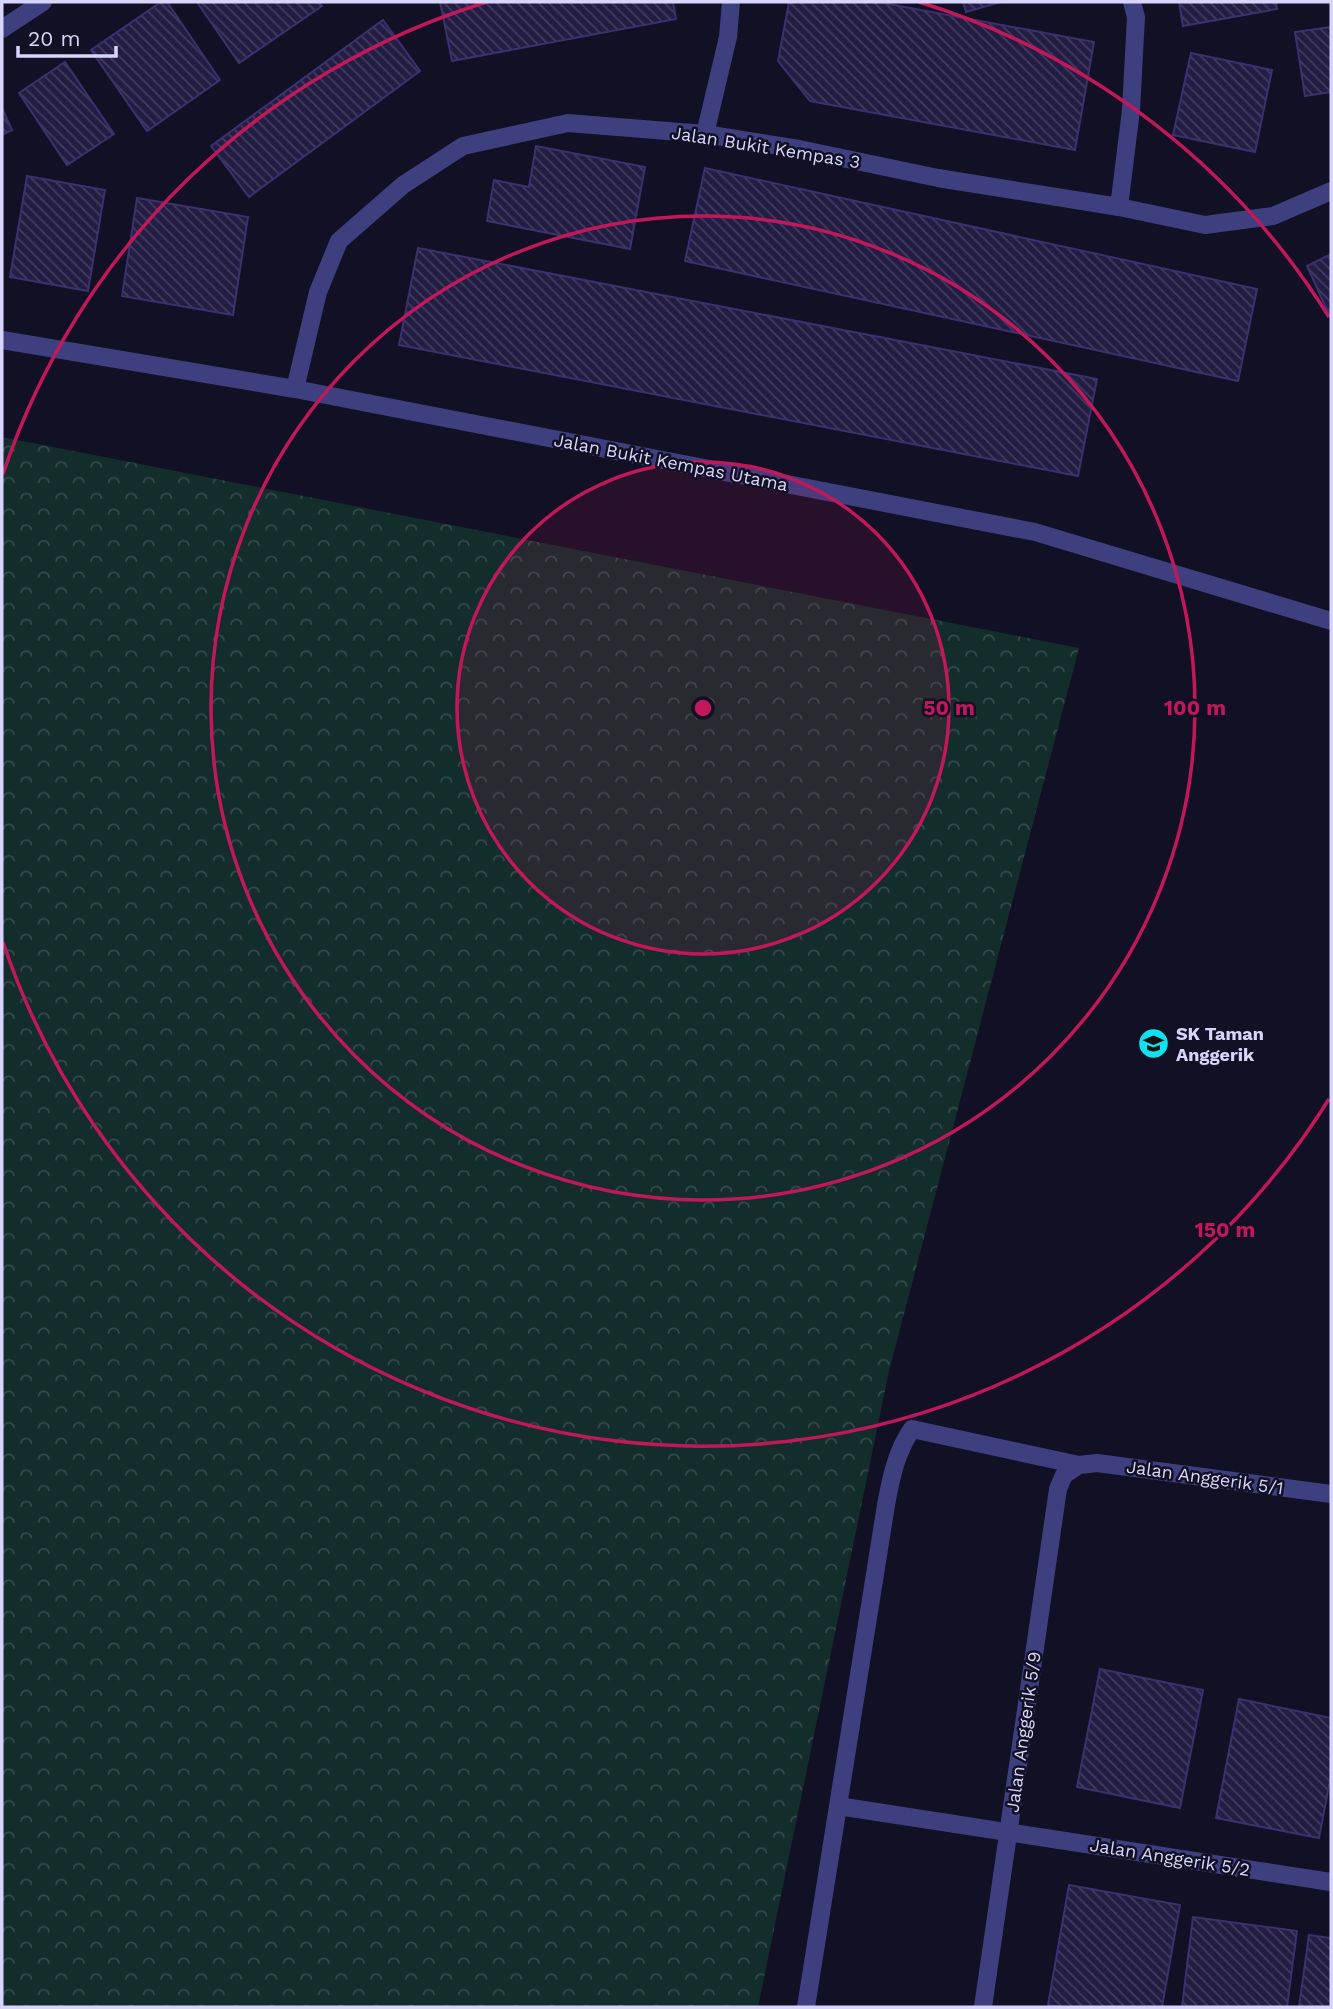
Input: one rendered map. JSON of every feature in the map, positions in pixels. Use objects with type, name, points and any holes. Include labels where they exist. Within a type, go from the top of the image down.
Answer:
[{"type":"street","points":[[2,29],[43,2]]},
{"type":"street","points":[[705,134],[728,37],[732,2]]},
{"type":"street","points":[[1119,207],[1131,96],[1136,17],[1132,2]]},
{"type":"street","name":"Jalan Bukit Kempas 3","points":[[295,389],[318,292],[339,241],[402,185],[463,146],[568,123],[705,134],[799,149],[938,178],[1119,207],[1205,225],[1273,216],[1331,191]]},
{"type":"street","name":"Jalan Bukit Kempas Utama","points":[[2,340],[295,389],[1035,532],[1331,621]]},
{"type":"street","name":"Jalan Anggerik 5/1","points":[[838,1806],[890,1484],[901,1444],[912,1429],[1079,1465],[1097,1463],[1331,1494]]},
{"type":"street","name":"Jalan Anggerik 5/9","points":[[983,2007],[1058,1489],[1064,1475],[1079,1465]]},
{"type":"street","points":[[806,2007],[838,1806]]},
{"type":"street","name":"Jalan Anggerik 5/2","points":[[838,1806],[1331,1882]]},
{"type":"green space","points":[[2,437],[1079,648],[889,1371],[758,2007],[2,2007]]},
{"type":"building","points":[[161,2],[167,2],[220,80],[147,131],[91,50]]},
{"type":"building","points":[[197,2],[319,2],[322,6],[239,63]]},
{"type":"building","points":[[440,2],[673,2],[676,19],[452,61]]},
{"type":"building","points":[[789,2],[878,2],[1094,42],[1075,150],[810,101],[778,61]]},
{"type":"building","points":[[963,2],[1001,2],[966,12]]},
{"type":"building","points":[[1179,2],[1276,2],[1277,9],[1183,26]]},
{"type":"building","points":[[383,20],[420,71],[249,197],[211,146]]},
{"type":"building","points":[[1331,27],[1331,92],[1305,96],[1295,32]]},
{"type":"building","points":[[1191,53],[1272,70],[1255,152],[1173,135]]},
{"type":"building","points":[[65,62],[114,134],[67,165],[19,93]]},
{"type":"building","points":[[2,108],[12,130],[2,135]]},
{"type":"building","points":[[536,146],[645,167],[630,249],[487,221],[494,180],[529,187]]},
{"type":"building","points":[[705,168],[1257,289],[1238,381],[685,261]]},
{"type":"building","points":[[27,176],[105,190],[88,291],[10,277]]},
{"type":"building","points":[[137,198],[248,217],[233,315],[122,296]]},
{"type":"building","points":[[418,248],[1097,379],[1078,476],[399,345]]},
{"type":"building","points":[[1331,254],[1331,319],[1307,266]]},
{"type":"building","points":[[1100,1669],[1203,1690],[1180,1808],[1077,1787]]},
{"type":"building","points":[[1239,1699],[1331,1718],[1331,1775],[1319,1838],[1216,1818]]},
{"type":"building","points":[[1069,1885],[1180,1905],[1162,2007],[1048,2005]]},
{"type":"building","points":[[1193,1917],[1297,1931],[1287,2007],[1182,2007]]},
{"type":"building","points":[[1309,1935],[1331,1938],[1331,2007],[1299,2007]]},
{"type":"place","name":"SK Taman Anggerik","points":[[1153,1043]]}]
